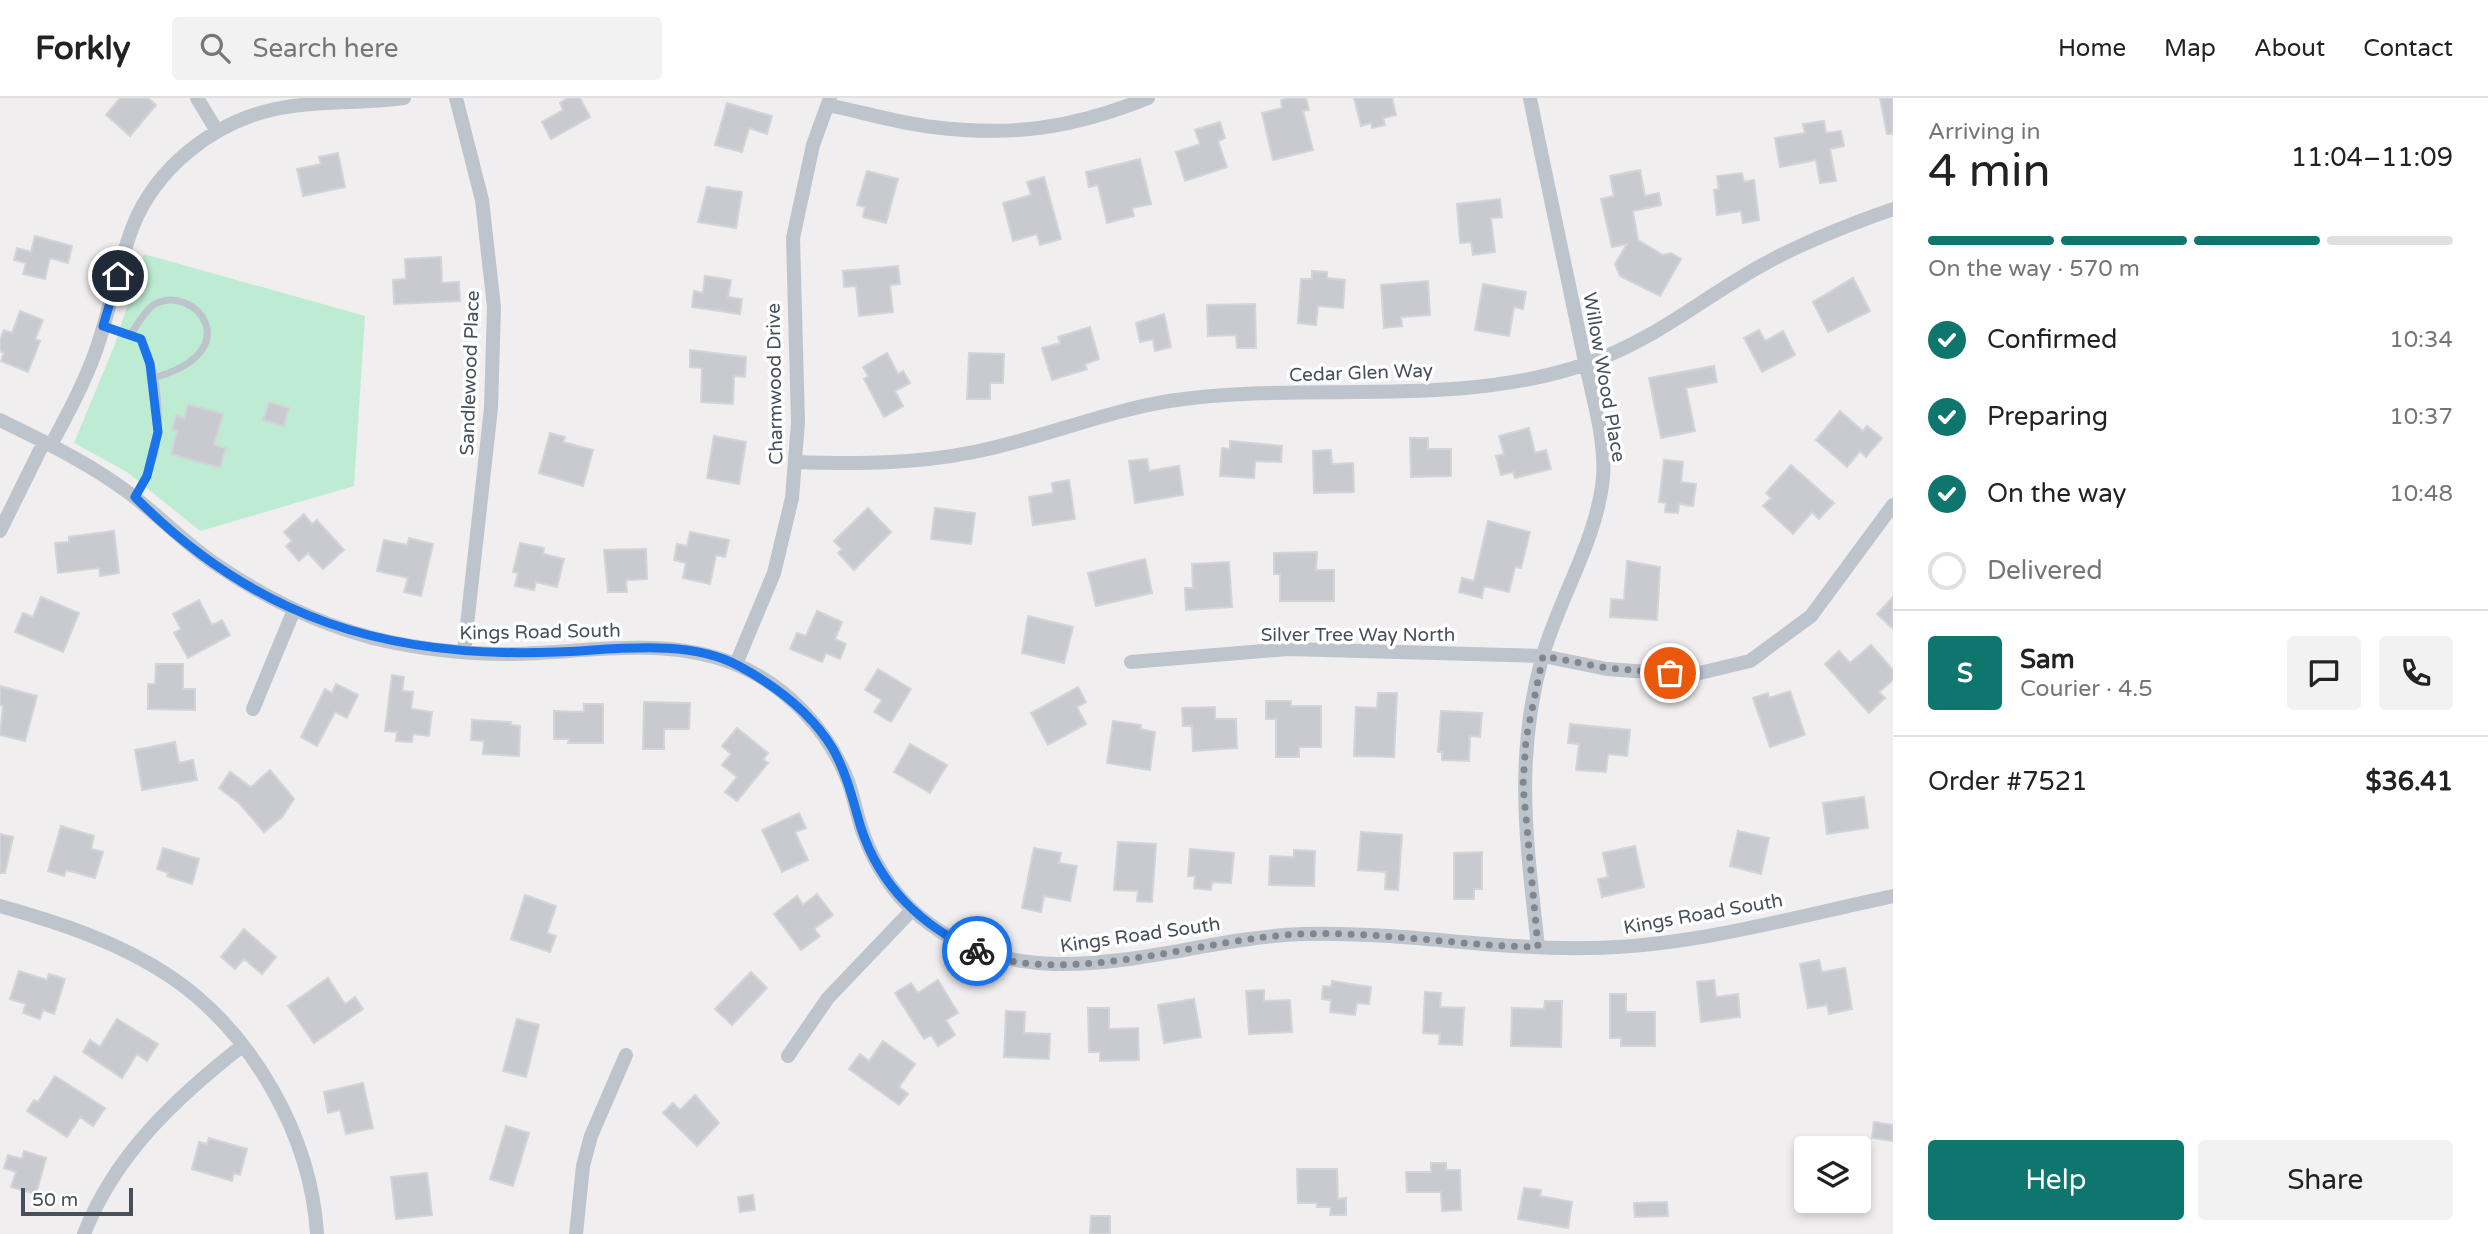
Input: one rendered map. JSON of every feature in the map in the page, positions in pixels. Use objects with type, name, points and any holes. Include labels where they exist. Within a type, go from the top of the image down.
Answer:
[{"type":"street","points":[[197,98],[216,131]]},
{"type":"street","points":[[0,531],[82,386],[133,226],[142,206],[174,165],[216,131],[244,118],[272,110],[404,98]]},
{"type":"street","name":"Sandlewood Place","points":[[456,98],[482,200],[494,307],[491,408],[464,652]]},
{"type":"street","points":[[829,101],[931,127],[999,132],[1038,130],[1098,118],[1148,98]]},
{"type":"street","name":"Willow Wood Place","points":[[1530,98],[1603,455],[1601,495],[1543,656],[1526,739],[1523,785],[1538,947]]},
{"type":"street","name":"Charmwood Drive","points":[[736,664],[774,573],[785,537],[796,462],[793,238],[805,178],[829,101]]},
{"type":"street","name":"Cedar Glen Way","points":[[796,462],[861,464],[947,457],[1136,408],[1224,395],[1418,391],[1500,384],[1585,364],[1660,331],[1767,262],[1821,237],[1893,209]]},
{"type":"street","name":"Kings Road South","points":[[0,420],[76,457],[135,497],[218,566],[294,610],[372,638],[464,652],[671,650],[736,664],[789,698],[823,734],[849,783],[874,860],[912,910],[954,940],[972,949],[1010,961],[1038,965],[1092,963],[1259,937],[1305,934],[1538,947],[1624,947],[1684,939],[1893,896]]},
{"type":"street","name":"Silver Tree Way North","points":[[1131,662],[1289,649],[1543,656],[1607,668],[1691,675],[1750,661],[1811,616],[1893,505]]},
{"type":"street","points":[[253,709],[294,610]]},
{"type":"street","points":[[0,906],[71,927],[145,961],[190,992],[242,1046],[278,1101],[297,1144],[310,1189],[317,1234]]},
{"type":"street","points":[[788,1056],[828,998],[912,910]]},
{"type":"street","points":[[84,1234],[111,1181],[150,1127],[194,1084],[242,1046]]},
{"type":"street","points":[[576,1234],[583,1166],[591,1136],[626,1055]]},
{"type":"lane","points":[[131,334],[155,304],[169,301],[184,302],[195,308],[206,324],[209,338],[203,351],[181,369],[153,378]]},
{"type":"lane","points":[[103,326],[141,339],[147,349],[153,378],[158,432],[155,453],[135,497]]},
{"type":"green space","points":[[144,254],[365,316],[354,486],[200,531],[127,472],[74,443],[115,344]]},
{"type":"building","points":[[120,98],[148,98],[156,105],[130,136],[106,115]]},
{"type":"building","points":[[568,98],[580,98],[590,117],[551,139],[542,122],[563,110],[560,103]]},
{"type":"building","points":[[1306,98],[1309,110],[1303,111],[1313,150],[1273,160],[1262,113],[1282,108],[1281,100]]},
{"type":"building","points":[[1354,98],[1392,98],[1396,115],[1383,118],[1385,125],[1372,128],[1371,123],[1361,126]]},
{"type":"building","points":[[1880,98],[1893,98],[1893,134],[1887,134]]},
{"type":"building","points":[[727,103],[772,116],[767,134],[749,128],[742,152],[715,145]]},
{"type":"building","points":[[1824,121],[1826,133],[1841,131],[1844,146],[1830,149],[1836,181],[1820,183],[1816,160],[1780,167],[1775,138],[1805,133],[1803,124]]},
{"type":"building","points":[[1220,122],[1225,138],[1218,141],[1227,167],[1185,181],[1176,152],[1200,144],[1195,130]]},
{"type":"building","points":[[338,153],[345,187],[303,196],[297,169],[321,164],[319,157]]},
{"type":"building","points":[[1140,159],[1151,204],[1132,208],[1134,216],[1107,223],[1098,185],[1089,187],[1086,172]]},
{"type":"building","points":[[1640,170],[1645,196],[1659,193],[1661,205],[1633,211],[1638,240],[1663,255],[1671,253],[1681,259],[1660,296],[1620,276],[1615,264],[1627,244],[1612,247],[1601,199],[1614,196],[1610,176]]},
{"type":"building","points":[[867,171],[898,179],[886,223],[863,217],[865,207],[857,205]]},
{"type":"building","points":[[1742,173],[1744,182],[1754,180],[1759,220],[1743,223],[1741,211],[1717,215],[1714,190],[1719,189],[1717,176]]},
{"type":"building","points":[[1044,177],[1061,239],[1040,245],[1037,234],[1013,241],[1003,203],[1031,195],[1027,182]]},
{"type":"building","points":[[707,187],[742,192],[736,228],[698,222]]},
{"type":"building","points":[[1500,199],[1502,217],[1491,218],[1495,252],[1473,255],[1471,242],[1460,243],[1457,204]]},
{"type":"building","points":[[35,236],[72,246],[68,263],[50,258],[45,279],[23,274],[26,263],[14,260],[17,248],[31,252]]},
{"type":"building","points":[[441,257],[442,283],[459,282],[460,301],[394,304],[393,280],[406,279],[405,259]]},
{"type":"building","points":[[898,266],[900,284],[890,285],[893,312],[859,316],[856,286],[844,287],[843,271]]},
{"type":"building","points":[[1312,271],[1327,272],[1327,278],[1345,280],[1343,308],[1318,306],[1316,325],[1298,323],[1301,279],[1312,279]]},
{"type":"building","points":[[705,276],[731,280],[728,297],[742,299],[740,314],[692,307],[694,291],[703,293]]},
{"type":"building","points":[[1853,278],[1870,311],[1828,332],[1813,302]]},
{"type":"building","points":[[1428,281],[1430,315],[1401,317],[1402,326],[1384,328],[1381,285]]},
{"type":"building","points":[[1483,284],[1526,292],[1523,309],[1514,307],[1509,336],[1475,330]]},
{"type":"building","points":[[1255,304],[1256,348],[1237,348],[1236,335],[1208,336],[1207,305]]},
{"type":"building","points":[[20,311],[43,320],[35,339],[40,341],[28,372],[1,361],[4,353],[0,351],[0,340],[4,330],[12,333]]},
{"type":"building","points":[[1164,314],[1171,347],[1155,351],[1153,339],[1140,342],[1136,323]]},
{"type":"building","points":[[1090,327],[1099,359],[1085,364],[1087,369],[1052,380],[1042,348],[1060,343],[1058,337]]},
{"type":"building","points":[[1759,330],[1765,341],[1783,331],[1795,355],[1762,372],[1744,338]]},
{"type":"building","points":[[690,350],[746,357],[745,377],[734,376],[733,404],[701,402],[702,368],[690,367]]},
{"type":"building","points":[[887,353],[898,374],[903,371],[910,383],[895,391],[903,406],[884,417],[864,379],[868,376],[863,367]]},
{"type":"building","points":[[969,353],[1004,354],[1003,383],[990,383],[990,399],[967,399]]},
{"type":"building","points":[[1714,366],[1717,382],[1686,388],[1695,431],[1661,438],[1649,378]]},
{"type":"building","points":[[269,402],[289,408],[284,426],[263,420]]},
{"type":"building","points":[[188,404],[223,414],[214,445],[226,448],[220,468],[171,454],[177,431],[172,429],[176,415],[184,418]]},
{"type":"building","points":[[1840,411],[1863,431],[1867,426],[1882,438],[1866,457],[1860,451],[1847,467],[1816,440]]},
{"type":"building","points":[[1529,428],[1535,453],[1546,450],[1551,469],[1515,478],[1513,472],[1501,475],[1496,456],[1504,454],[1499,436]]},
{"type":"building","points":[[550,433],[565,437],[563,442],[593,450],[583,486],[539,473]]},
{"type":"building","points":[[714,436],[746,442],[739,484],[707,478]]},
{"type":"building","points":[[1410,438],[1428,438],[1428,449],[1451,449],[1451,476],[1411,477]]},
{"type":"building","points":[[1230,441],[1282,446],[1281,462],[1255,461],[1254,478],[1220,476],[1222,448],[1230,449]]},
{"type":"building","points":[[1331,450],[1332,464],[1353,463],[1354,492],[1314,493],[1313,451]]},
{"type":"building","points":[[1147,459],[1149,471],[1179,466],[1183,495],[1135,503],[1129,461]]},
{"type":"building","points":[[1664,460],[1683,462],[1681,482],[1696,484],[1693,506],[1679,504],[1678,513],[1665,512],[1666,503],[1659,502]]},
{"type":"building","points":[[1791,465],[1834,503],[1819,519],[1812,512],[1793,534],[1763,506],[1771,498],[1766,493]]},
{"type":"building","points":[[1069,480],[1075,519],[1033,525],[1029,497],[1053,493],[1052,483]]},
{"type":"building","points":[[868,508],[891,532],[854,570],[838,553],[842,549],[834,541]]},
{"type":"building","points":[[935,508],[975,513],[971,544],[931,539]]},
{"type":"building","points":[[304,514],[312,524],[317,520],[344,550],[323,569],[308,553],[299,561],[286,546],[292,541],[284,532]]},
{"type":"building","points":[[1488,521],[1530,532],[1521,568],[1515,567],[1509,592],[1484,586],[1482,598],[1459,592],[1462,578],[1474,581]]},
{"type":"building","points":[[114,531],[119,573],[100,576],[99,568],[58,573],[55,543],[69,542],[69,537]]},
{"type":"building","points":[[690,532],[729,540],[725,557],[716,555],[710,584],[683,578],[686,563],[674,560],[677,544],[687,546]]},
{"type":"building","points":[[409,538],[433,544],[421,596],[404,592],[408,578],[377,571],[384,540],[407,545]]},
{"type":"building","points":[[520,543],[544,548],[543,554],[564,559],[557,587],[536,582],[534,590],[515,586],[518,573],[513,572]]},
{"type":"building","points":[[646,549],[647,579],[626,580],[627,592],[608,592],[604,550]]},
{"type":"building","points":[[1317,552],[1316,570],[1334,570],[1334,601],[1280,601],[1280,574],[1274,574],[1274,553]]},
{"type":"building","points":[[1145,559],[1152,593],[1096,606],[1088,573]]},
{"type":"building","points":[[1627,561],[1660,567],[1657,620],[1610,617],[1611,599],[1624,600]]},
{"type":"building","points":[[1229,562],[1232,607],[1186,610],[1185,588],[1193,588],[1192,564]]},
{"type":"building","points":[[41,597],[79,613],[63,652],[15,632],[23,613],[33,617]]},
{"type":"building","points":[[1893,597],[1893,629],[1877,614]]},
{"type":"building","points":[[199,600],[212,625],[222,620],[230,635],[188,658],[174,633],[181,629],[173,614]]},
{"type":"building","points":[[817,611],[842,622],[835,639],[846,644],[840,659],[826,653],[822,662],[790,649],[797,633],[806,636]]},
{"type":"building","points":[[1028,616],[1073,627],[1064,663],[1022,653]]},
{"type":"building","points":[[1871,645],[1893,670],[1893,680],[1879,692],[1885,698],[1869,713],[1825,664],[1839,651],[1850,663]]},
{"type":"building","points":[[156,664],[183,664],[183,689],[195,689],[195,710],[148,709],[148,684],[155,684]]},
{"type":"building","points":[[878,669],[911,689],[891,722],[874,712],[882,700],[865,690]]},
{"type":"building","points":[[392,675],[404,677],[402,691],[413,692],[411,709],[432,712],[429,736],[413,734],[412,742],[396,741],[397,732],[385,731]]},
{"type":"building","points":[[336,684],[358,695],[347,718],[335,712],[317,746],[301,737],[325,689],[332,693]]},
{"type":"building","points":[[0,686],[37,696],[25,741],[0,735],[3,706],[0,705]]},
{"type":"building","points":[[1078,687],[1086,702],[1077,707],[1086,724],[1048,745],[1031,713]]},
{"type":"building","points":[[1790,691],[1805,735],[1770,747],[1753,698],[1768,693],[1769,698]]},
{"type":"building","points":[[1378,693],[1397,693],[1394,757],[1354,756],[1356,707],[1377,708]]},
{"type":"building","points":[[1266,701],[1291,701],[1291,706],[1321,706],[1321,747],[1299,747],[1299,757],[1276,757],[1276,719],[1266,719]]},
{"type":"building","points":[[644,702],[690,703],[689,729],[664,729],[664,749],[643,749]]},
{"type":"building","points":[[584,704],[603,704],[603,743],[568,743],[569,739],[554,739],[554,711],[584,712]]},
{"type":"building","points":[[1215,707],[1215,719],[1236,719],[1237,748],[1193,751],[1192,726],[1183,726],[1182,708]]},
{"type":"building","points":[[1441,711],[1482,713],[1480,737],[1470,736],[1469,761],[1442,760],[1442,752],[1438,752]]},
{"type":"building","points":[[472,720],[511,722],[510,725],[520,726],[519,756],[483,754],[484,741],[471,740]]},
{"type":"building","points":[[1113,721],[1141,725],[1140,729],[1155,732],[1150,770],[1107,763]]},
{"type":"building","points":[[1570,724],[1630,730],[1627,756],[1608,754],[1606,772],[1576,770],[1579,744],[1568,743]]},
{"type":"building","points":[[737,728],[768,753],[763,759],[768,763],[737,801],[725,792],[737,777],[722,765],[731,754],[722,746]]},
{"type":"building","points":[[175,742],[179,763],[193,760],[197,780],[142,790],[135,750]]},
{"type":"building","points":[[910,744],[947,765],[930,793],[894,772]]},
{"type":"building","points":[[270,770],[294,799],[282,817],[264,832],[239,803],[219,788],[230,772],[251,787]]},
{"type":"building","points":[[1864,797],[1868,828],[1827,834],[1823,803]]},
{"type":"building","points":[[799,813],[806,828],[795,832],[808,860],[782,872],[762,830]]},
{"type":"building","points":[[61,826],[94,836],[91,849],[103,852],[95,878],[66,870],[64,876],[48,871]]},
{"type":"building","points":[[1738,831],[1769,838],[1761,874],[1730,866]]},
{"type":"building","points":[[1361,832],[1402,835],[1398,890],[1385,889],[1386,872],[1358,870]]},
{"type":"building","points":[[0,834],[13,837],[5,873],[0,873]]},
{"type":"building","points":[[1118,842],[1156,844],[1152,902],[1137,901],[1138,891],[1114,890]]},
{"type":"building","points":[[1635,846],[1644,887],[1602,897],[1598,879],[1608,877],[1603,853]]},
{"type":"building","points":[[163,848],[199,859],[192,884],[167,876],[168,873],[157,869]]},
{"type":"building","points":[[1034,848],[1061,853],[1059,863],[1077,866],[1070,901],[1044,896],[1041,912],[1022,908]]},
{"type":"building","points":[[1190,849],[1234,853],[1231,883],[1212,882],[1211,890],[1194,888],[1195,876],[1188,876]]},
{"type":"building","points":[[1294,850],[1315,851],[1314,886],[1269,885],[1270,856],[1294,857]]},
{"type":"building","points":[[1482,852],[1482,889],[1474,889],[1474,899],[1454,899],[1454,853]]},
{"type":"building","points":[[817,894],[833,915],[814,929],[820,936],[801,950],[774,914],[797,896],[803,905]]},
{"type":"building","points":[[525,895],[556,906],[547,933],[556,936],[550,952],[511,939]]},
{"type":"building","points":[[244,929],[276,957],[262,974],[244,959],[235,969],[221,957]]},
{"type":"building","points":[[1819,960],[1822,972],[1845,968],[1852,1009],[1829,1014],[1827,1005],[1808,1008],[1800,964]]},
{"type":"building","points":[[19,971],[47,980],[49,974],[65,979],[54,1014],[43,1010],[40,1019],[23,1013],[26,1004],[10,999]]},
{"type":"building","points":[[751,972],[767,988],[732,1025],[715,1009]]},
{"type":"building","points":[[328,978],[345,1004],[355,997],[363,1009],[314,1043],[288,1006]]},
{"type":"building","points":[[938,980],[958,1013],[946,1020],[955,1035],[938,1046],[931,1035],[924,1039],[895,993],[911,983],[918,993]]},
{"type":"building","points":[[1714,980],[1716,997],[1738,994],[1740,1017],[1701,1022],[1697,982]]},
{"type":"building","points":[[1332,981],[1371,987],[1369,1004],[1357,1003],[1355,1015],[1330,1012],[1331,1000],[1322,999],[1323,986],[1331,987]]},
{"type":"building","points":[[1264,990],[1264,1001],[1290,1000],[1292,1032],[1249,1034],[1246,991]]},
{"type":"building","points":[[1425,992],[1441,993],[1440,1007],[1464,1008],[1462,1045],[1439,1044],[1440,1034],[1423,1033]]},
{"type":"building","points":[[1610,994],[1626,994],[1626,1012],[1655,1012],[1655,1046],[1621,1046],[1621,1038],[1610,1038]]},
{"type":"building","points":[[1194,999],[1201,1037],[1164,1043],[1158,1005]]},
{"type":"building","points":[[1545,1001],[1562,1001],[1561,1047],[1511,1046],[1512,1008],[1544,1009]]},
{"type":"building","points":[[1088,1008],[1109,1008],[1109,1029],[1138,1028],[1139,1060],[1100,1061],[1100,1052],[1089,1052]]},
{"type":"building","points":[[1006,1011],[1025,1012],[1024,1033],[1050,1034],[1049,1059],[1004,1057]]},
{"type":"building","points":[[117,1019],[158,1044],[147,1061],[137,1054],[122,1078],[83,1052],[90,1040],[100,1047]]},
{"type":"building","points":[[517,1019],[539,1025],[526,1077],[503,1071]]},
{"type":"building","points":[[883,1041],[915,1064],[899,1087],[908,1094],[899,1105],[849,1069],[860,1054],[869,1061]]},
{"type":"building","points":[[55,1076],[105,1108],[93,1126],[80,1117],[67,1137],[27,1111],[34,1100],[38,1102]]},
{"type":"building","points":[[363,1083],[373,1128],[346,1134],[340,1110],[328,1113],[324,1092]]},
{"type":"building","points":[[695,1095],[719,1123],[697,1146],[663,1113],[673,1103],[680,1110]]},
{"type":"building","points":[[1874,1122],[1893,1125],[1893,1141],[1872,1138]]},
{"type":"building","points":[[506,1126],[529,1133],[513,1186],[490,1179]]},
{"type":"building","points":[[209,1138],[247,1149],[240,1175],[234,1173],[232,1181],[192,1169],[199,1142],[207,1144]]},
{"type":"building","points":[[24,1151],[46,1158],[36,1194],[11,1187],[16,1172],[4,1168],[8,1155],[22,1159]]},
{"type":"building","points":[[1431,1163],[1446,1163],[1446,1170],[1460,1170],[1461,1210],[1442,1211],[1441,1192],[1407,1192],[1406,1172],[1431,1172]]},
{"type":"building","points":[[1297,1169],[1337,1169],[1338,1199],[1346,1198],[1346,1215],[1330,1215],[1331,1207],[1317,1207],[1317,1203],[1298,1203]]},
{"type":"building","points":[[427,1173],[432,1215],[396,1219],[391,1177]]},
{"type":"building","points":[[1524,1188],[1541,1190],[1540,1196],[1572,1202],[1568,1228],[1518,1219]]},
{"type":"building","points":[[753,1195],[755,1210],[740,1212],[738,1197]]},
{"type":"building","points":[[1667,1202],[1668,1216],[1635,1217],[1634,1203]]},
{"type":"building","points":[[1091,1216],[1110,1216],[1110,1234],[1090,1234]]},
{"type":"way so far","points":[[977,951],[1010,961],[1063,966],[1259,937],[1305,934],[1352,934],[1502,947],[1538,947],[1523,785],[1532,700],[1543,656],[1607,668],[1670,673]]},
{"type":"route","points":[[118,276],[103,326],[141,339],[147,349],[153,378],[158,432],[155,453],[147,476],[135,497],[218,566],[294,610],[335,627],[410,646],[509,654],[671,650],[703,654],[736,664],[789,698],[823,734],[849,783],[862,830],[874,860],[901,898],[929,924],[977,951]]}]
